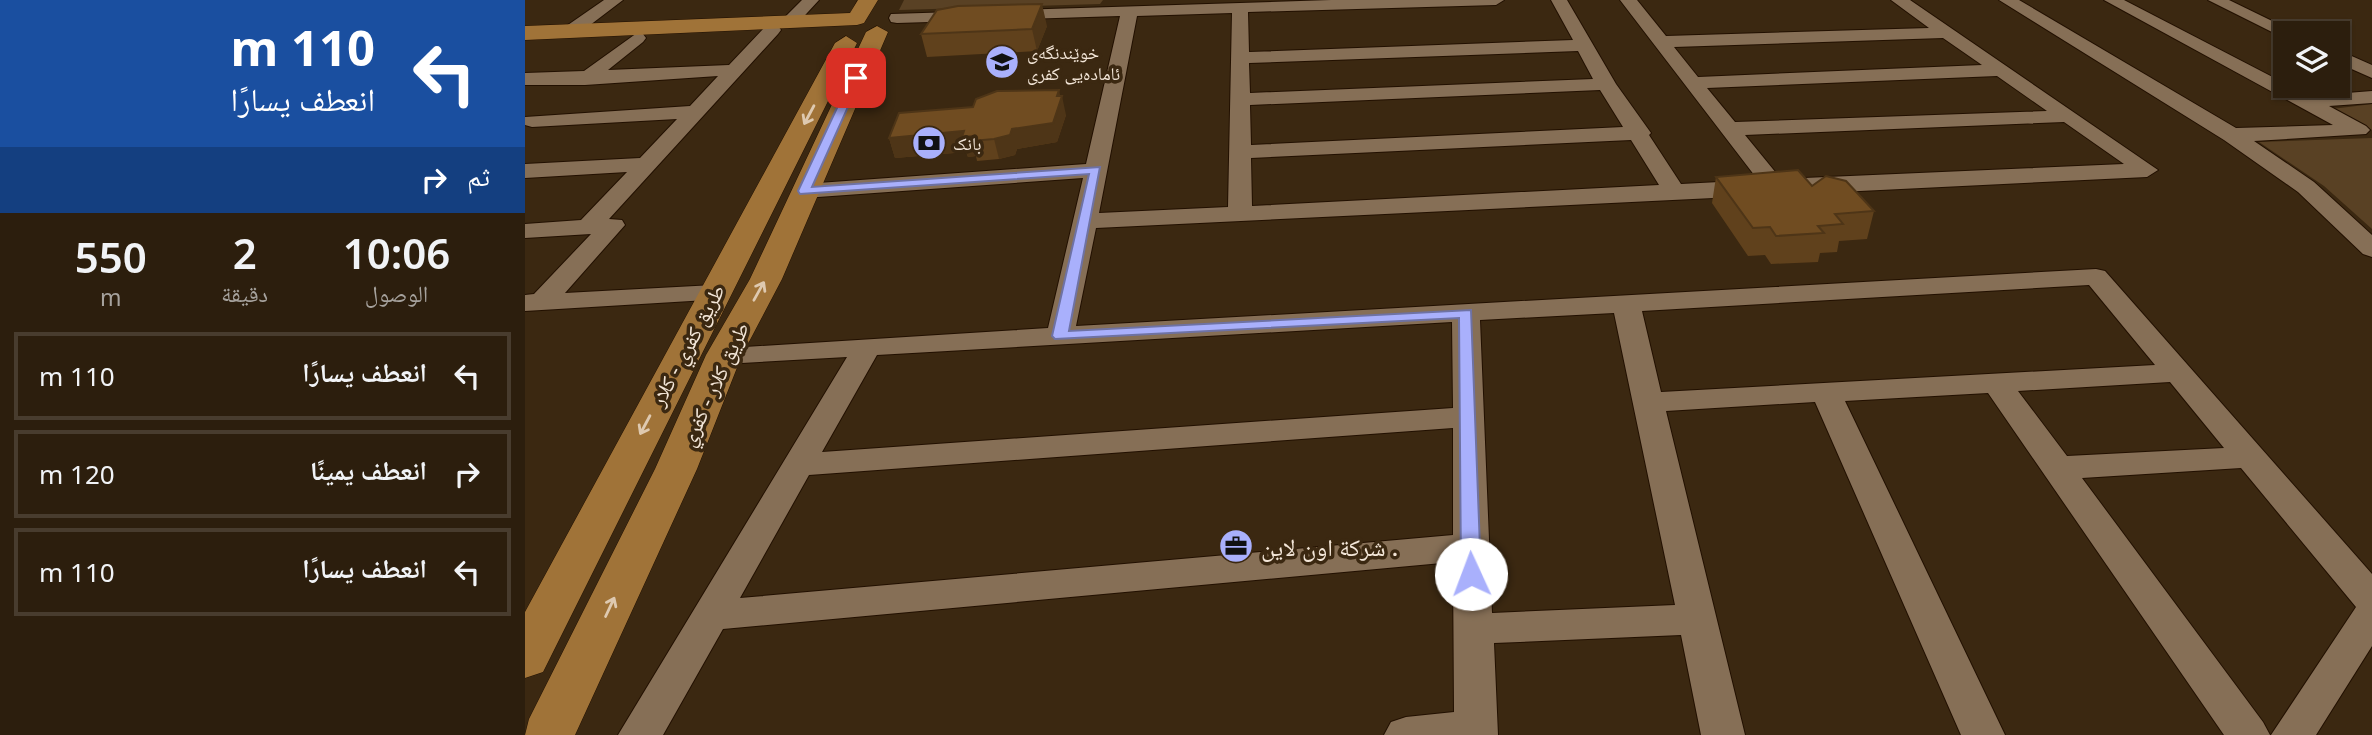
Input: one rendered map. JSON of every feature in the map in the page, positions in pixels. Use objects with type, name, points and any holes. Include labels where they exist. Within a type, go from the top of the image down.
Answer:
[{"type":"main road","points":[[525,33],[870,22]]},
{"type":"main road","name":"طريق كلار - كفري","points":[[544,721],[589,651],[676,469],[724,355],[766,279],[804,191],[870,22]]},
{"type":"main road","name":"طريق كفري - كلار","points":[[525,658],[714,293],[870,22]]},
{"type":"main road","points":[[525,43],[637,38],[781,26]]},
{"type":"main road","points":[[525,658],[589,651]]},
{"type":"street","points":[[571,31],[615,0]]},
{"type":"street","points":[[588,227],[736,70],[811,0]]},
{"type":"street","points":[[870,22],[1115,8],[1240,8],[1496,0]]},
{"type":"street","points":[[1559,0],[1606,84],[1640,133],[1675,193]]},
{"type":"street","points":[[1628,0],[1773,185]]},
{"type":"street","points":[[1085,221],[1675,193],[1773,185],[2147,170],[1899,0]]},
{"type":"street","points":[[2007,0],[2232,135],[2306,187],[2372,250]]},
{"type":"street","points":[[2112,0],[2359,130],[2232,135]]},
{"type":"street","points":[[2216,0],[2273,26]]},
{"type":"street","points":[[1060,336],[1096,170],[1115,8]]},
{"type":"street","points":[[1240,8],[1240,214]]},
{"type":"street","points":[[1661,42],[1947,33]]},
{"type":"street","points":[[528,123],[637,38]]},
{"type":"street","points":[[1240,58],[1586,45]]},
{"type":"street","points":[[2350,62],[2372,72]]},
{"type":"street","points":[[525,79],[736,70]]},
{"type":"street","points":[[1693,83],[2000,70]]},
{"type":"street","points":[[1240,99],[1606,84]]},
{"type":"street","points":[[2306,102],[2372,97]]},
{"type":"street","points":[[528,123],[696,112]]},
{"type":"street","points":[[1729,129],[2067,116]]},
{"type":"street","points":[[1240,152],[1640,133]]},
{"type":"street","points":[[525,171],[648,164]]},
{"type":"street","points":[[804,191],[1096,170]]},
{"type":"street","points":[[525,231],[613,225],[533,303]]},
{"type":"street","points":[[724,355],[2096,276],[2372,600]]},
{"type":"street","points":[[533,303],[714,293]]},
{"type":"street","points":[[1626,303],[1723,735]]},
{"type":"street","points":[[1406,735],[1476,731],[1466,313]]},
{"type":"street","points":[[640,735],[867,347]]},
{"type":"street","points":[[1649,402],[2178,373]]},
{"type":"street","points":[[1997,383],[2248,735]]},
{"type":"street","points":[[1828,394],[1983,735]]},
{"type":"street","points":[[798,465],[1468,416]]},
{"type":"street","points":[[2057,468],[2250,457]]},
{"type":"street","points":[[710,615],[1470,547]]},
{"type":"street","points":[[1473,629],[1696,619]]},
{"type":"street","points":[[2293,735],[2365,641]]},
{"type":"shaded area","points":[[904,0],[1103,0],[1100,4],[899,10]]},
{"type":"shaded area","points":[[2372,104],[2372,130],[2332,109]]},
{"type":"shaded area","points":[[2372,138],[2372,229],[2324,186],[2259,142]]},
{"type":"building","points":[[1042,4],[1032,29],[921,34],[937,10],[958,6]]},
{"type":"building","points":[[1059,90],[1057,96],[1062,96],[1053,123],[1012,129],[1010,135],[994,139],[972,141],[973,136],[962,137],[964,131],[889,138],[899,113],[973,107],[976,99],[997,91]]},
{"type":"building","points":[[1798,170],[1812,186],[1826,176],[1846,181],[1874,211],[1835,214],[1843,224],[1818,226],[1824,233],[1776,236],[1770,227],[1753,228],[1716,177]]},
{"type":"place","name":"خوێندنگەی ئامادەیی کفری","points":[[1002,62]]},
{"type":"place","name":"بانک","points":[[929,143]]},
{"type":"place","name":"شركة اون لاين .","points":[[1236,546]]},
{"type":"route","points":[[856,78],[804,191],[1096,170],[1060,336],[1466,313],[1471,574]]}]
